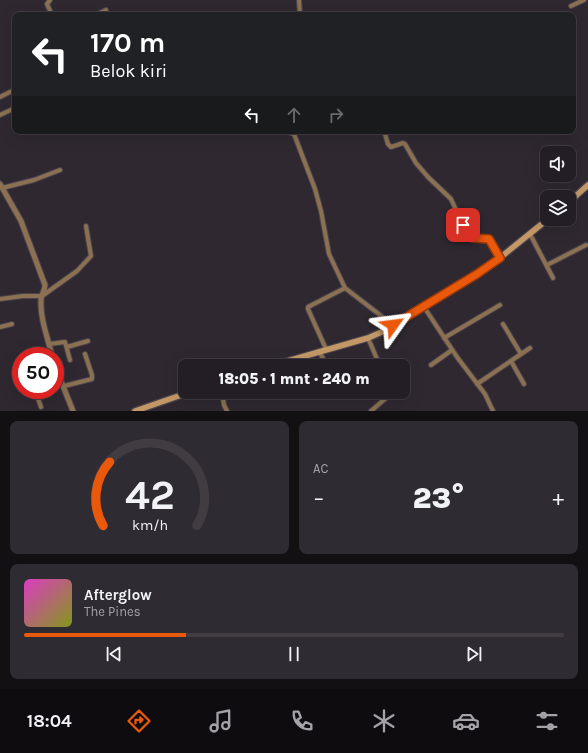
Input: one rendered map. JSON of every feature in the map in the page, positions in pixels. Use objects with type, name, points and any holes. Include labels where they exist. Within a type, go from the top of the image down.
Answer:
[{"type":"main road","points":[[576,196],[588,185]]},
{"type":"main road","points":[[293,359],[368,338],[393,325],[477,274],[500,258],[540,226]]},
{"type":"main road","points":[[135,411],[178,396]]},
{"type":"street","points":[[50,0],[47,2],[47,6],[50,12]]},
{"type":"street","points":[[299,0],[300,12]]},
{"type":"street","points":[[572,6],[584,0]]},
{"type":"street","points":[[102,12],[106,10]]},
{"type":"street","points":[[0,97],[12,91]]},
{"type":"street","points":[[0,115],[12,109]]},
{"type":"street","points":[[294,134],[313,183],[321,211],[329,254],[333,266],[345,288],[393,325]]},
{"type":"street","points":[[385,134],[388,144],[391,147],[403,143],[405,144],[416,163],[428,177],[448,195],[469,235],[476,240],[485,238],[489,239],[500,258]]},
{"type":"street","points":[[50,347],[43,320],[42,296],[45,285],[21,221],[1,186],[34,180],[60,170]]},
{"type":"street","points":[[0,299],[23,296],[42,296],[77,271],[92,255],[86,226]]},
{"type":"street","points":[[530,234],[553,278]]},
{"type":"street","points":[[547,265],[586,244]]},
{"type":"street","points":[[326,349],[308,307],[345,288]]},
{"type":"street","points":[[444,338],[500,305]]},
{"type":"street","points":[[424,307],[452,350],[485,394],[493,411]]},
{"type":"street","points":[[0,327],[12,324]]},
{"type":"street","points":[[503,324],[520,354]]},
{"type":"street","points":[[368,338],[377,359]]},
{"type":"street","points":[[67,347],[88,341]]},
{"type":"street","points":[[49,344],[64,342],[67,347],[70,360]]},
{"type":"street","points":[[477,384],[530,348]]},
{"type":"street","points":[[431,365],[452,350]]},
{"type":"street","points":[[319,351],[323,359]]},
{"type":"street","points":[[73,411],[64,386],[92,379],[85,354]]},
{"type":"street","points":[[511,361],[524,384]]},
{"type":"street","points":[[38,399],[41,407]]},
{"type":"street","points":[[223,399],[227,411]]},
{"type":"street","points":[[371,411],[385,399]]},
{"type":"route","points":[[393,325],[477,274],[500,258],[489,239],[485,238],[476,240],[469,235],[463,225]]}]
